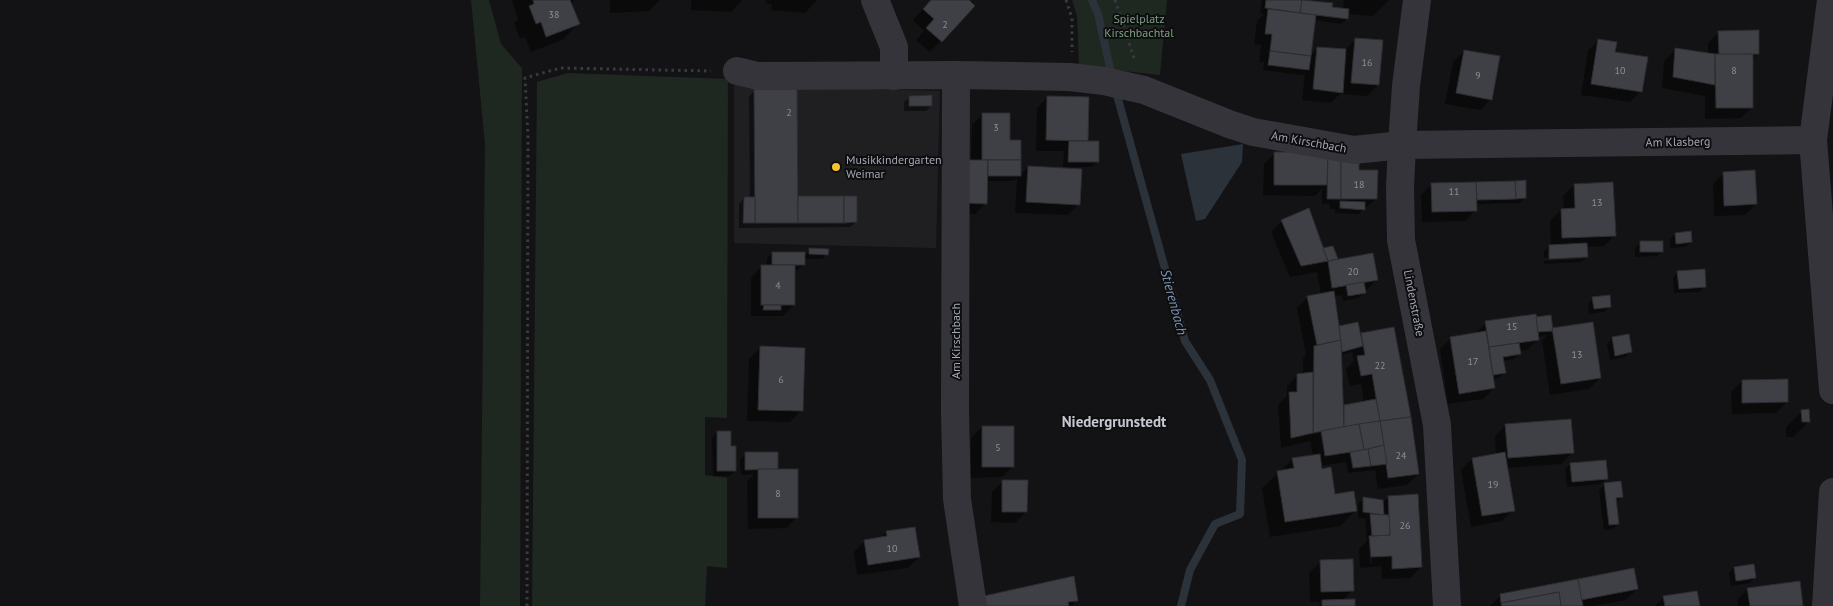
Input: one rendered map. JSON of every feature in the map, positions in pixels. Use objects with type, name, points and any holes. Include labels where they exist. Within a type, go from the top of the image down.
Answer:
[{"type":"street","points":[[875,0],[894,47],[894,76]]},
{"type":"street","name":"Lindenstraße","points":[[1417,0],[1406,86],[1402,145],[1400,188],[1401,240],[1437,425],[1448,606]]},
{"type":"street","points":[[1830,0],[1813,140],[1833,390]]},
{"type":"street","name":"Am Kirschbach","points":[[737,72],[758,76],[956,75],[1070,77],[1125,86],[1253,132],[1354,150],[1402,145]]},
{"type":"street","name":"Am Kirschbach","points":[[956,75],[955,411],[957,499],[973,606]]},
{"type":"street","name":"Am Klasberg","points":[[1402,145],[1813,140]]},
{"type":"street","points":[[1826,606],[1833,492]]},
{"type":"path","points":[[1066,0],[1072,18],[1073,34],[1070,77]]},
{"type":"path","points":[[1115,0],[1125,86]]},
{"type":"path","points":[[527,606],[528,138],[525,78],[560,68],[737,72]]},
{"type":"shaded area","name":"Musikkindergarten Weimar","points":[[734,85],[940,91],[936,248],[734,243]]},
{"type":"shaded area","points":[[1243,144],[1242,162],[1205,219],[1196,221],[1181,154]]},
{"type":"green space","points":[[471,0],[489,0],[501,44],[522,68],[520,606],[480,606],[485,144]]},
{"type":"green space","name":"Spielplatz Kirschbachtal","points":[[1072,0],[1167,0],[1160,75],[1079,66],[1077,16]]},
{"type":"green space","points":[[568,73],[728,79],[727,418],[705,417],[705,475],[727,478],[727,568],[707,566],[705,606],[532,606],[537,82]]},
{"type":"building","points":[[533,0],[570,0],[580,24],[546,37],[541,22],[536,24],[529,6],[534,4]]},
{"type":"building","points":[[931,0],[969,0],[975,6],[942,42],[926,28],[934,19],[923,9]]},
{"type":"building","points":[[1266,0],[1302,0],[1300,13],[1265,8]]},
{"type":"building","points":[[1302,0],[1333,3],[1332,7],[1349,9],[1348,19],[1300,13]]},
{"type":"building","points":[[1268,9],[1316,15],[1311,56],[1270,51],[1272,34],[1265,34]]},
{"type":"building","points":[[1759,30],[1759,54],[1719,55],[1718,31]]},
{"type":"building","points":[[1355,38],[1383,40],[1379,85],[1351,83]]},
{"type":"building","points":[[1598,39],[1617,42],[1615,52],[1648,57],[1642,92],[1591,84]]},
{"type":"building","points":[[1317,47],[1346,49],[1343,93],[1313,89]]},
{"type":"building","points":[[1675,48],[1715,54],[1715,85],[1673,77]]},
{"type":"building","points":[[1464,50],[1500,56],[1492,100],[1456,93]]},
{"type":"building","points":[[1270,51],[1311,56],[1309,70],[1268,65]]},
{"type":"building","points":[[1715,54],[1753,54],[1753,108],[1716,108]]},
{"type":"building","points":[[754,89],[797,89],[798,223],[755,223]]},
{"type":"building","points":[[932,95],[932,106],[909,106],[909,96]]},
{"type":"building","points":[[1047,96],[1089,97],[1088,141],[1046,140]]},
{"type":"building","points":[[982,113],[1010,113],[1010,140],[1021,140],[1021,160],[982,160]]},
{"type":"building","points":[[1069,141],[1099,141],[1099,162],[1068,162]]},
{"type":"building","points":[[1274,152],[1328,152],[1327,185],[1274,185]]},
{"type":"building","points":[[1328,152],[1341,156],[1341,199],[1327,199]]},
{"type":"building","points":[[1341,156],[1359,156],[1359,170],[1378,170],[1377,199],[1341,199]]},
{"type":"building","points":[[966,160],[988,160],[987,204],[966,203]]},
{"type":"building","points":[[988,160],[1021,160],[1021,176],[988,176]]},
{"type":"building","points":[[1028,166],[1082,169],[1080,205],[1026,202]]},
{"type":"building","points":[[1755,170],[1757,204],[1724,206],[1723,172]]},
{"type":"building","points":[[1526,180],[1526,198],[1516,199],[1515,181]]},
{"type":"building","points":[[1515,181],[1516,199],[1477,200],[1476,182]]},
{"type":"building","points":[[1476,182],[1477,211],[1432,212],[1431,183]]},
{"type":"building","points":[[1613,182],[1616,236],[1562,238],[1561,209],[1575,208],[1574,184]]},
{"type":"building","points":[[798,196],[844,196],[844,223],[798,223]]},
{"type":"building","points":[[844,196],[857,196],[857,222],[844,223]]},
{"type":"building","points":[[744,197],[755,197],[755,223],[743,223]]},
{"type":"building","points":[[1340,201],[1365,202],[1365,210],[1340,208]]},
{"type":"building","points":[[1309,208],[1328,261],[1301,266],[1281,220]]},
{"type":"building","points":[[1691,231],[1692,242],[1676,244],[1675,233]]},
{"type":"building","points":[[1640,241],[1663,241],[1663,252],[1640,252]]},
{"type":"building","points":[[1587,243],[1588,257],[1549,259],[1549,245]]},
{"type":"building","points":[[1333,246],[1338,259],[1328,261],[1323,248]]},
{"type":"building","points":[[809,248],[829,249],[828,255],[809,254]]},
{"type":"building","points":[[772,252],[805,252],[805,265],[772,265]]},
{"type":"building","points":[[1373,253],[1378,280],[1332,288],[1328,261]]},
{"type":"building","points":[[761,265],[795,265],[795,305],[761,305]]},
{"type":"building","points":[[1705,269],[1706,287],[1679,289],[1677,271]]},
{"type":"building","points":[[1364,282],[1366,293],[1348,296],[1346,285]]},
{"type":"building","points":[[1334,291],[1341,340],[1317,345],[1307,296]]},
{"type":"building","points":[[1610,295],[1611,307],[1594,309],[1592,297]]},
{"type":"building","points":[[764,305],[781,305],[781,310],[763,310]]},
{"type":"building","points":[[1536,314],[1539,340],[1489,347],[1485,321]]},
{"type":"building","points":[[1551,315],[1553,331],[1538,332],[1536,317]]},
{"type":"building","points":[[1358,322],[1363,346],[1342,352],[1339,326]]},
{"type":"building","points":[[1593,322],[1601,378],[1561,384],[1552,328]]},
{"type":"building","points":[[1394,327],[1411,417],[1380,421],[1372,374],[1361,376],[1357,356],[1365,355],[1361,333]]},
{"type":"building","points":[[1486,331],[1495,388],[1459,394],[1450,337]]},
{"type":"building","points":[[1629,334],[1632,352],[1615,356],[1612,337]]},
{"type":"building","points":[[1341,340],[1344,427],[1313,433],[1314,346]]},
{"type":"building","points":[[1519,343],[1521,354],[1503,357],[1506,373],[1493,375],[1489,347]]},
{"type":"building","points":[[760,346],[805,348],[803,411],[758,410]]},
{"type":"building","points":[[1313,372],[1313,433],[1291,438],[1289,392],[1297,392],[1297,374]]},
{"type":"building","points":[[1788,379],[1788,402],[1742,403],[1742,380]]},
{"type":"building","points":[[1376,399],[1380,421],[1344,427],[1344,405]]},
{"type":"building","points":[[1809,409],[1810,422],[1802,422],[1801,410]]},
{"type":"building","points":[[1411,417],[1419,474],[1388,478],[1380,421]]},
{"type":"building","points":[[1571,419],[1574,453],[1508,458],[1505,424]]},
{"type":"building","points":[[1380,421],[1384,445],[1364,450],[1359,424]]},
{"type":"building","points":[[1359,424],[1364,450],[1325,456],[1321,431]]},
{"type":"building","points":[[982,426],[1014,426],[1014,467],[982,467]]},
{"type":"building","points":[[717,431],[731,431],[731,446],[736,446],[736,471],[717,471]]},
{"type":"building","points":[[1384,445],[1387,464],[1371,466],[1368,449]]},
{"type":"building","points":[[1368,449],[1371,466],[1353,468],[1350,452]]},
{"type":"building","points":[[745,452],[778,452],[778,469],[745,470]]},
{"type":"building","points":[[1505,452],[1515,511],[1482,516],[1472,458]]},
{"type":"building","points":[[1320,454],[1322,469],[1331,467],[1335,494],[1354,491],[1357,511],[1285,522],[1277,471],[1294,468],[1292,458]]},
{"type":"building","points":[[1606,460],[1608,479],[1572,482],[1570,463]]},
{"type":"building","points":[[758,469],[798,469],[798,518],[758,518]]},
{"type":"building","points":[[1002,480],[1028,480],[1027,512],[1002,512]]},
{"type":"building","points":[[1621,481],[1623,497],[1616,498],[1619,524],[1609,525],[1604,483]]},
{"type":"building","points":[[1418,494],[1422,567],[1392,569],[1392,556],[1371,557],[1369,536],[1390,535],[1388,496]]},
{"type":"building","points":[[1363,497],[1383,500],[1384,515],[1363,512]]},
{"type":"building","points":[[1370,514],[1389,515],[1390,535],[1372,536]]},
{"type":"building","points":[[915,527],[920,557],[868,565],[864,540],[887,536],[886,531]]},
{"type":"building","points":[[1353,559],[1354,591],[1321,592],[1320,560]]},
{"type":"building","points":[[1754,564],[1756,578],[1736,581],[1734,567]]},
{"type":"building","points":[[1634,568],[1638,589],[1581,600],[1578,579]]},
{"type":"building","points":[[1074,576],[1078,601],[1068,602],[1069,606],[984,606],[984,596]]},
{"type":"building","points":[[1578,579],[1583,606],[1561,606],[1559,592],[1501,603],[1500,594]]},
{"type":"building","points":[[1800,581],[1803,606],[1750,606],[1747,588]]},
{"type":"building","points":[[1697,591],[1700,606],[1665,606],[1663,596]]},
{"type":"building","points":[[1559,592],[1561,606],[1502,606],[1501,603]]},
{"type":"building","points":[[1355,599],[1355,606],[1322,606],[1322,600]]},
{"type":"waterway","name":"Stierenbach","points":[[1092,0],[1098,14],[1112,77]]},
{"type":"waterway","name":"Stierenbach","points":[[1115,88],[1185,341],[1210,380],[1242,460],[1240,514],[1215,524],[1190,570],[1181,606]]},
{"type":"place","name":"Musikkindergarten Weimar","points":[[836,167]]},
{"type":"district","name":"Niedergrunstedt","points":[[1114,422]]}]
